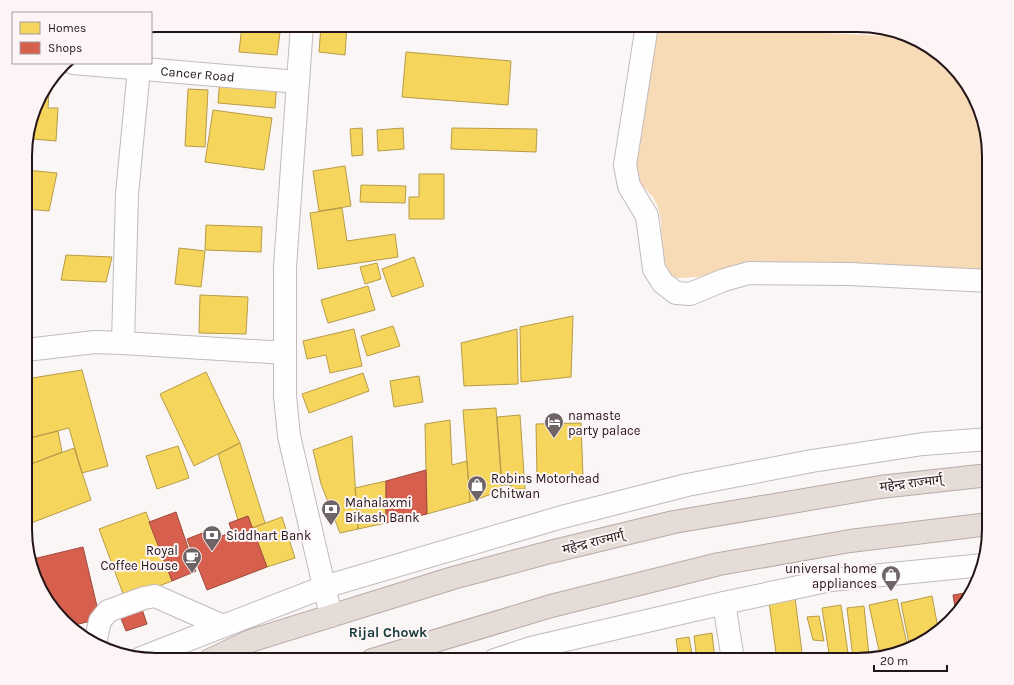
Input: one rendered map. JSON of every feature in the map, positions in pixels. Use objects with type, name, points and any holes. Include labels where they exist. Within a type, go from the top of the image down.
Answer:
[{"type":"highway","name":"महेन्द्र राज्मार्ग्","points":[[225,653],[250,641],[453,578],[550,552],[674,522],[880,487],[982,476]]},
{"type":"highway","points":[[423,652],[551,606],[719,564],[850,541],[982,525]]},
{"type":"street","points":[[302,32],[285,267],[285,396],[289,436],[331,616]]},
{"type":"street","points":[[646,32],[625,165],[629,186],[647,216],[654,269],[663,284],[676,293],[690,294],[724,280],[749,273],[850,274],[982,281]]},
{"type":"street","name":"Cancer Road","points":[[84,64],[298,82]]},
{"type":"street","points":[[123,343],[127,194],[139,69]]},
{"type":"street","points":[[32,349],[95,342],[285,353]]},
{"type":"street","points":[[154,653],[324,587],[562,517],[687,485],[812,461],[923,444],[982,440]]},
{"type":"street","points":[[516,653],[531,648],[724,603],[831,580],[976,567]]},
{"type":"street","points":[[96,637],[100,621],[108,611],[144,598],[155,596],[223,626]]},
{"type":"street","points":[[724,603],[732,653]]},
{"type":"shaded area","points":[[653,32],[802,32],[888,36],[913,45],[940,63],[951,74],[965,94],[973,109],[980,132],[982,148],[982,273],[732,269],[698,277],[677,278],[666,271],[662,261],[661,220],[658,207],[653,197],[640,183],[634,172]]},
{"type":"building: Homes","points":[[241,32],[280,33],[277,55],[239,52]]},
{"type":"building: Homes","points":[[320,32],[347,32],[345,55],[319,52]]},
{"type":"building: Homes","points":[[406,52],[511,61],[508,105],[402,97]]},
{"type":"building: Homes","points":[[220,76],[277,81],[275,108],[218,103]]},
{"type":"building: Homes","points":[[188,89],[208,90],[205,147],[185,146]]},
{"type":"building: Homes","points":[[49,94],[48,108],[58,108],[56,141],[33,139],[41,109]]},
{"type":"building: Homes","points":[[213,110],[272,118],[264,170],[205,162]]},
{"type":"building: Homes","points":[[362,128],[363,155],[352,156],[350,129]]},
{"type":"building: Homes","points":[[403,128],[404,149],[378,151],[377,130]]},
{"type":"building: Homes","points":[[452,128],[537,129],[536,152],[451,149]]},
{"type":"building: Homes","points":[[345,166],[351,206],[319,211],[313,171]]},
{"type":"building: Homes","points":[[32,171],[57,173],[49,211],[32,210]]},
{"type":"building: Homes","points":[[419,174],[444,174],[444,219],[409,219],[409,197],[419,197]]},
{"type":"building: Homes","points":[[361,185],[406,186],[405,203],[360,202]]},
{"type":"building: Homes","points":[[342,208],[347,241],[395,234],[398,257],[318,269],[310,213]]},
{"type":"building: Homes","points":[[206,225],[262,227],[261,252],[205,250]]},
{"type":"building: Homes","points":[[179,248],[205,251],[201,287],[175,284]]},
{"type":"building: Homes","points":[[66,255],[112,257],[106,282],[61,280]]},
{"type":"building: Homes","points":[[414,257],[424,286],[392,297],[382,269]]},
{"type":"building: Homes","points":[[377,263],[381,279],[365,284],[360,267]]},
{"type":"building: Homes","points":[[368,286],[375,310],[328,323],[321,300]]},
{"type":"building: Homes","points":[[200,295],[248,297],[246,334],[199,333]]},
{"type":"building: Homes","points":[[573,316],[571,377],[521,382],[520,327]]},
{"type":"building: Homes","points":[[393,326],[400,346],[367,356],[361,336]]},
{"type":"building: Homes","points":[[354,329],[362,366],[330,373],[326,355],[307,359],[303,341]]},
{"type":"building: Homes","points":[[517,329],[518,384],[464,386],[461,343]]},
{"type":"building: Homes","points":[[82,370],[108,466],[82,473],[69,428],[32,437],[32,378]]},
{"type":"building: Homes","points":[[206,372],[240,443],[194,466],[160,394]]},
{"type":"building: Homes","points":[[363,373],[369,391],[309,413],[302,394]]},
{"type":"building: Homes","points":[[419,376],[423,402],[394,407],[390,381]]},
{"type":"building: Homes","points":[[496,408],[502,490],[470,502],[463,410]]},
{"type":"building: Homes","points":[[520,415],[525,489],[511,489],[511,485],[502,485],[497,417]]},
{"type":"building: Homes","points":[[450,420],[452,465],[467,461],[470,502],[427,514],[425,424]]},
{"type":"building: Homes","points":[[581,423],[583,477],[537,478],[536,424]]},
{"type":"building: Homes","points":[[58,431],[62,452],[32,464],[32,438]]},
{"type":"building: Homes","points":[[352,436],[358,529],[340,533],[321,484],[313,450]]},
{"type":"building: Homes","points":[[240,443],[265,523],[252,528],[248,516],[238,520],[218,454]]},
{"type":"building: Homes","points":[[178,446],[189,478],[157,489],[146,456]]},
{"type":"building: Homes","points":[[74,448],[91,500],[32,523],[32,464]]},
{"type":"building: Homes","points":[[386,481],[386,523],[358,529],[355,488]]},
{"type":"building: Homes","points":[[146,512],[172,581],[125,599],[99,529]]},
{"type":"building: Homes","points":[[282,517],[295,558],[267,567],[252,528]]},
{"type":"building: Homes","points":[[932,596],[937,624],[909,642],[901,603]]},
{"type":"building: Homes","points":[[795,598],[802,653],[776,653],[769,602]]},
{"type":"building: Homes","points":[[897,599],[907,643],[879,651],[869,605]]},
{"type":"building: Homes","points":[[841,605],[848,653],[829,653],[822,608]]},
{"type":"building: Homes","points":[[864,606],[869,653],[852,653],[847,608]]},
{"type":"building: Homes","points":[[819,616],[824,641],[813,640],[807,617]]},
{"type":"building: Homes","points":[[712,633],[714,653],[696,653],[694,636]]},
{"type":"building: Homes","points":[[689,637],[692,653],[678,653],[676,639]]},
{"type":"building: Shops","points":[[426,470],[427,514],[386,523],[386,481]]},
{"type":"building: Shops","points":[[176,512],[196,571],[172,581],[149,522]]},
{"type":"building: Shops","points":[[248,516],[267,567],[207,590],[187,539],[205,532],[209,541],[232,532],[229,523]]},
{"type":"building: Shops","points":[[83,547],[100,619],[77,624],[68,617],[49,591],[41,576],[36,558]]},
{"type":"building: Shops","points":[[964,593],[955,606],[953,595]]},
{"type":"building: Shops","points":[[140,603],[147,624],[126,631],[118,611]]},
{"type":"place","name":"namaste party palace","points":[[554,439]]},
{"type":"place","name":"Robins Motorhead Chitwan","points":[[477,502]]},
{"type":"place","name":"Mahalaxmi Bikash Bank","points":[[331,526]]},
{"type":"place","name":"Siddhart Bank","points":[[212,552]]},
{"type":"place","name":"Royal Coffee House","points":[[192,574]]},
{"type":"place","name":"universal home appliances","points":[[891,592]]},
{"type":"district","name":"Rijal Chowk","points":[[388,632]]}]
